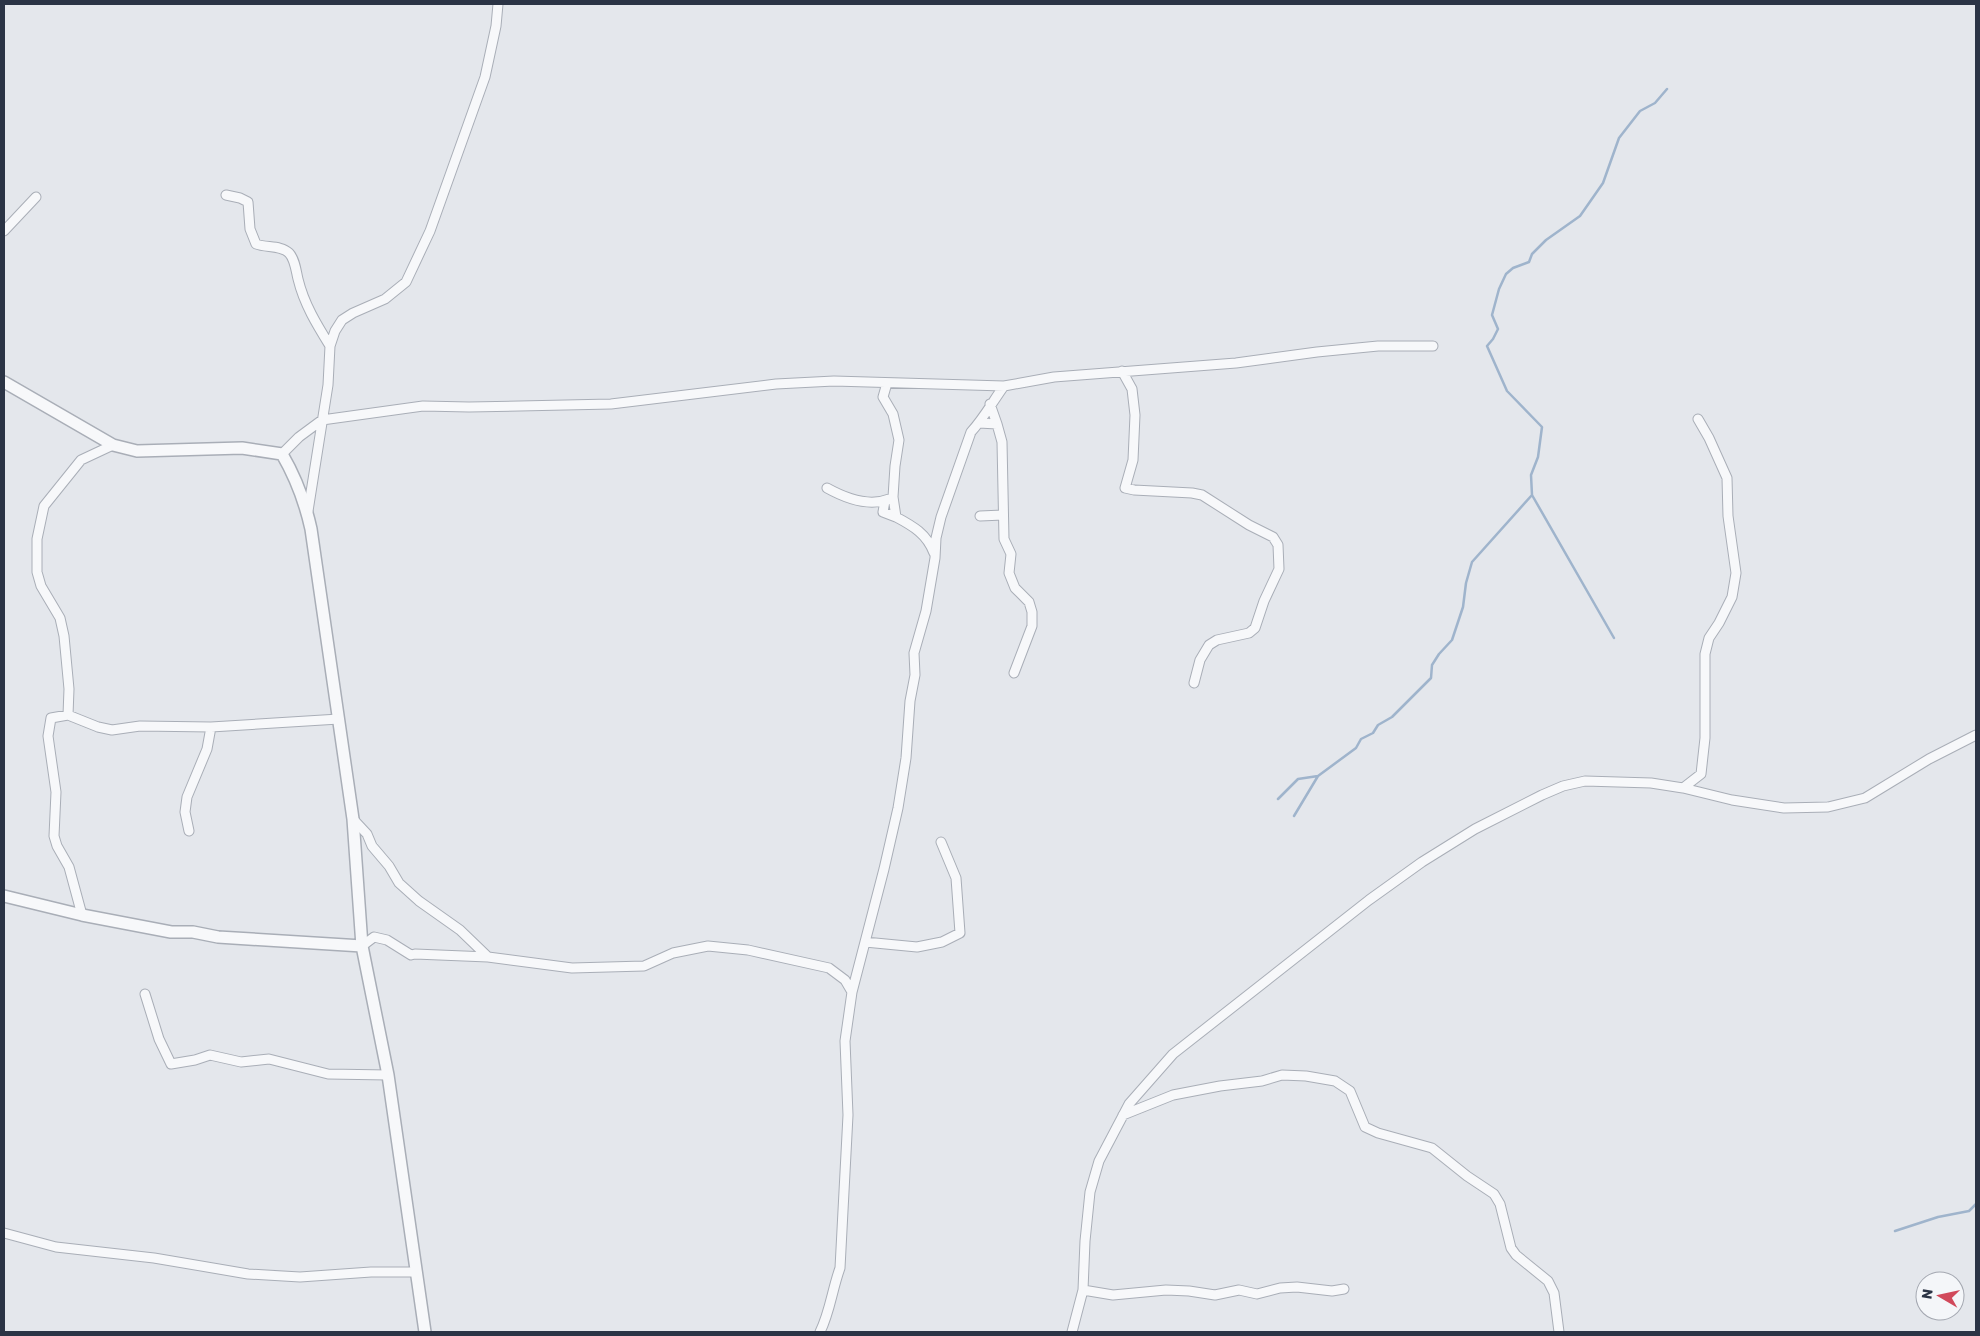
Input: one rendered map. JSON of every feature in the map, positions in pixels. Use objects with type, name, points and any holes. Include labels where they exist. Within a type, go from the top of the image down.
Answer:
[{"type":"street","points":[[307,513],[328,385],[330,346],[335,331],[342,320],[385,299],[406,282],[430,231],[485,76],[496,26],[498,4]]},
{"type":"street","points":[[226,195],[248,202],[250,208],[250,229],[256,244],[283,249],[290,254],[300,288],[313,320],[330,346]]},
{"type":"street","points":[[4,231],[36,197]]},
{"type":"street","points":[[282,454],[299,437],[322,420],[423,406],[526,407],[611,404],[776,384],[834,381],[917,385],[968,384],[1004,386],[1054,377],[1236,363],[1378,346],[1433,346]]},
{"type":"street","points":[[1122,371],[1132,389],[1135,415],[1133,460],[1125,488],[1202,495],[1249,525],[1273,537],[1278,545],[1278,568],[1255,628],[1249,633],[1217,640],[1209,645],[1200,660],[1194,683]]},
{"type":"street","points":[[4,382],[113,445],[137,451],[242,448],[282,454]]},
{"type":"street","points":[[876,383],[892,414],[899,440],[889,499],[883,512],[896,517],[921,532],[930,544],[935,558]]},
{"type":"street","points":[[883,397],[887,383]]},
{"type":"street","points":[[820,1332],[840,1268],[848,1115],[845,1041],[852,992],[898,808],[906,758],[914,675],[914,653],[926,611],[935,558],[936,538],[941,517],[970,432],[979,423],[990,404],[1004,386]]},
{"type":"street","points":[[990,404],[1002,442],[1004,539],[1011,554],[1010,580],[1029,602],[1032,612],[1032,626],[1014,673]]},
{"type":"street","points":[[1684,788],[1701,774],[1705,738],[1705,654],[1709,638],[1732,597],[1736,573],[1728,516],[1727,478],[1698,418]]},
{"type":"street","points":[[979,423],[997,424]]},
{"type":"street","points":[[68,714],[69,689],[64,636],[60,618],[41,586],[37,572],[37,539],[44,506],[81,460],[113,445]]},
{"type":"street","points":[[282,454],[294,475],[307,513],[353,819],[362,946],[388,1075],[425,1332]]},
{"type":"street","points":[[827,488],[847,499],[889,499]]},
{"type":"street","points":[[980,516],[1003,515]]},
{"type":"street","points":[[82,915],[69,867],[57,846],[54,836],[56,792],[48,736],[51,718],[68,714],[112,730],[140,726],[212,727],[339,719]]},
{"type":"street","points":[[190,831],[185,812],[187,797],[207,749],[212,727]]},
{"type":"street","points":[[1072,1332],[1083,1290],[1090,1192],[1100,1161],[1129,1104],[1173,1054],[1369,900],[1422,862],[1475,829],[1563,786],[1585,781],[1651,783],[1684,788],[1732,800],[1784,808],[1828,808],[1865,798],[1929,758],[1976,735]]},
{"type":"street","points":[[353,819],[368,834],[372,846],[389,866],[399,882],[419,901],[460,930],[488,957]]},
{"type":"street","points":[[866,942],[917,946],[942,942],[960,933],[956,878],[941,842]]},
{"type":"street","points":[[4,896],[82,915],[171,932],[193,932],[218,937],[362,946],[374,937],[387,940],[411,955],[488,957],[567,968],[648,965],[673,953],[708,946],[748,950],[828,968],[845,980],[852,992]]},
{"type":"street","points":[[145,994],[159,1039],[171,1064],[210,1055],[241,1062],[270,1059],[328,1074],[388,1075]]},
{"type":"street","points":[[1123,1115],[1173,1095],[1220,1086],[1262,1082],[1282,1075],[1306,1076],[1335,1082],[1350,1092],[1365,1127],[1378,1134],[1432,1148],[1467,1176],[1494,1194],[1500,1204],[1511,1248],[1516,1255],[1548,1281],[1554,1292],[1559,1332]]},
{"type":"street","points":[[4,1233],[56,1247],[154,1258],[248,1274],[300,1277],[371,1272],[416,1272]]},
{"type":"street","points":[[1083,1290],[1113,1295],[1166,1290],[1189,1291],[1214,1296],[1239,1290],[1257,1294],[1280,1288],[1298,1287],[1332,1291],[1344,1289]]},
{"type":"waterway","points":[[1614,638],[1532,495],[1531,475],[1538,457],[1542,427],[1507,391],[1487,346],[1498,329],[1492,315],[1499,289],[1506,274],[1513,268],[1529,262],[1532,254],[1546,240],[1580,216],[1603,183],[1619,138],[1640,111],[1655,103],[1667,89]]},
{"type":"waterway","points":[[1294,816],[1318,776],[1356,748],[1361,739],[1373,733],[1378,725],[1392,717],[1431,678],[1432,665],[1452,640],[1463,607],[1466,583],[1472,562],[1532,495]]},
{"type":"waterway","points":[[1278,799],[1298,779],[1318,776]]},
{"type":"waterway","points":[[1895,1231],[1938,1217],[1969,1211],[1976,1204]]}]
